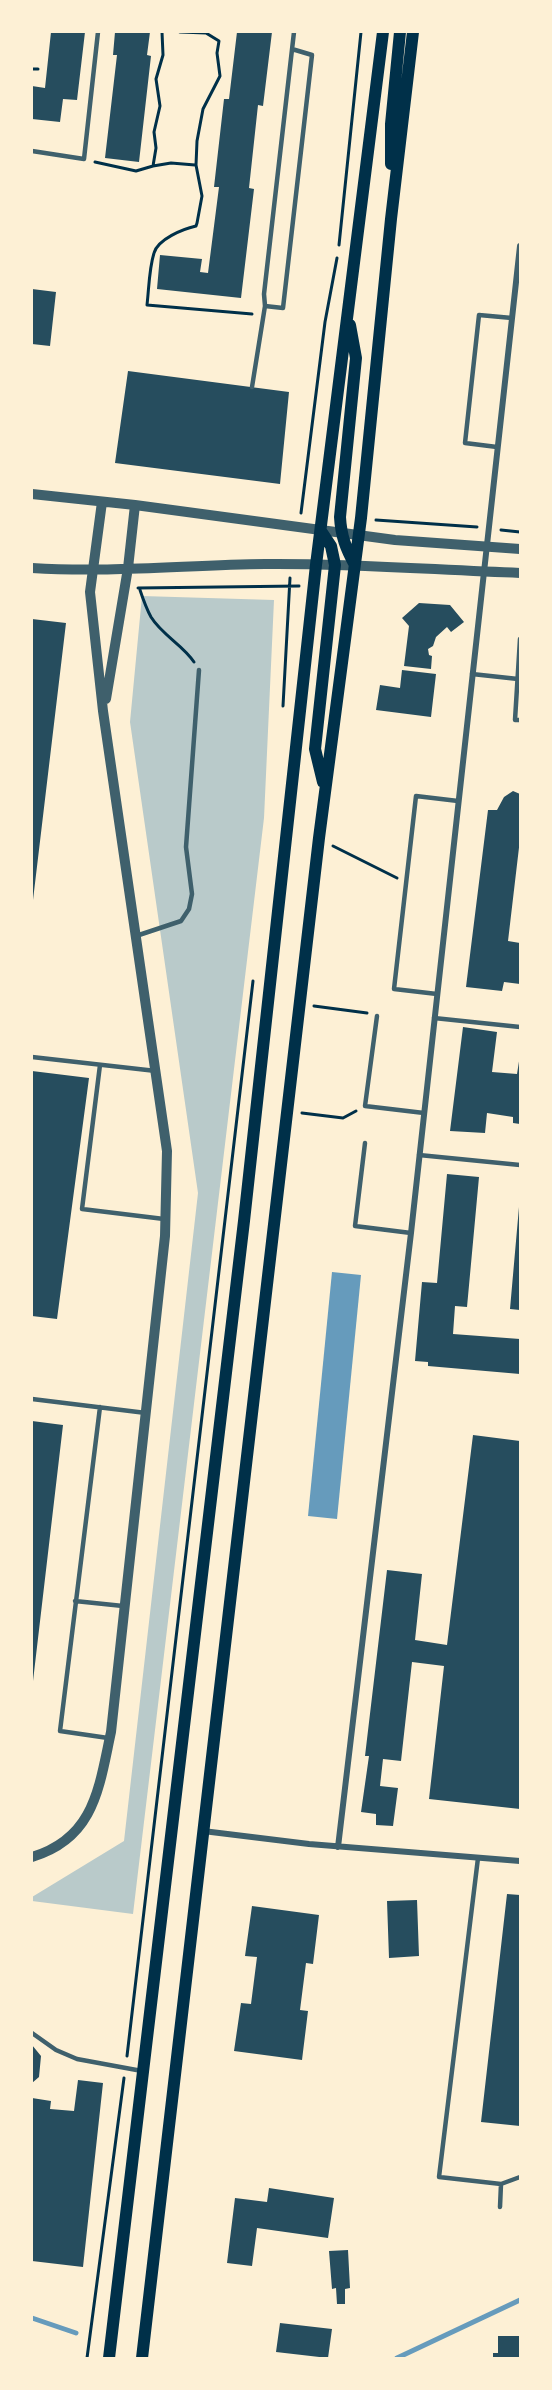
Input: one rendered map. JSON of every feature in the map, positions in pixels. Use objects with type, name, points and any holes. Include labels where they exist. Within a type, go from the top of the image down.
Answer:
[{"type":"main road","points":[[110,2352],[268,1010],[316,565],[383,32]]},
{"type":"main road","points":[[391,219],[392,124],[400,32]]},
{"type":"main road","points":[[142,2356],[319,838],[361,518],[391,219],[413,32]]},
{"type":"main road","points":[[348,313],[356,358],[340,517],[341,533],[346,550],[355,565]]},
{"type":"main road","points":[[321,531],[331,546],[335,565],[315,749],[325,790]]},
{"type":"street","points":[[338,1847],[411,1233],[520,246]]},
{"type":"street","points":[[32,495],[135,505],[321,531],[520,549]]},
{"type":"street","points":[[32,1857],[46,1853],[82,1824],[92,1808],[99,1789],[110,1738],[166,1219],[167,1151],[103,711],[90,592],[102,502]]},
{"type":"street","points":[[103,711],[125,589],[135,505]]},
{"type":"street","points":[[32,568],[92,570],[355,565],[520,573]]},
{"type":"street","points":[[203,1831],[338,1847],[520,1861]]},
{"type":"lane","points":[[32,151],[84,159],[98,32]]},
{"type":"lane","points":[[252,387],[265,306],[264,294],[294,32]]},
{"type":"lane","points":[[265,306],[284,308],[312,55],[292,49]]},
{"type":"lane","points":[[497,447],[465,443],[479,315],[512,318]]},
{"type":"lane","points":[[520,639],[515,720],[520,720]]},
{"type":"lane","points":[[136,936],[181,921],[189,909],[192,894],[186,846],[199,670]]},
{"type":"lane","points":[[472,674],[518,679]]},
{"type":"lane","points":[[437,994],[394,989],[416,796],[458,801]]},
{"type":"lane","points":[[377,1016],[365,1106],[424,1113]]},
{"type":"lane","points":[[434,1018],[520,1027]]},
{"type":"lane","points":[[32,1057],[156,1071]]},
{"type":"lane","points":[[100,1065],[82,1209],[166,1219]]},
{"type":"lane","points":[[365,1143],[355,1226],[411,1233]]},
{"type":"lane","points":[[419,1155],[520,1165]]},
{"type":"lane","points":[[32,1399],[146,1413]]},
{"type":"lane","points":[[100,1407],[60,1731],[110,1738]]},
{"type":"lane","points":[[75,1601],[124,1606]]},
{"type":"lane","points":[[478,1858],[439,2177],[501,2184],[520,2177]]},
{"type":"lane","points":[[32,2033],[56,2050],[77,2059],[144,2072]]},
{"type":"lane","points":[[500,2207],[501,2184]]},
{"type":"path","points":[[153,166],[156,148],[154,132],[160,106],[156,79],[163,55],[162,32]]},
{"type":"path","points":[[180,32],[206,33],[219,40],[217,53],[220,76],[199,122],[196,165],[202,196],[197,223],[196,226],[162,242],[154,251],[147,305],[253,314],[265,306]]},
{"type":"path","points":[[299,528],[326,322],[338,255],[361,32]]},
{"type":"path","points":[[32,69],[38,69]]},
{"type":"path","points":[[84,159],[136,171],[171,163],[196,165]]},
{"type":"path","points":[[361,518],[520,532]]},
{"type":"path","points":[[283,712],[292,565]]},
{"type":"path","points":[[125,589],[314,586]]},
{"type":"path","points":[[139,588],[152,618],[177,645],[188,652],[199,670]]},
{"type":"path","points":[[319,838],[406,883]]},
{"type":"path","points":[[87,2358],[126,2068],[254,973]]},
{"type":"path","points":[[300,1004],[356,1010],[377,1016]]},
{"type":"path","points":[[287,1112],[343,1118],[365,1106]]},
{"type":"shaded area","points":[[142,596],[274,600],[264,818],[133,1914],[32,1901],[32,1897],[124,1841],[198,1193],[130,722]]},
{"type":"water","points":[[332,1272],[361,1275],[337,1519],[308,1516]]},
{"type":"building","points":[[51,32],[85,32],[77,100],[63,99],[60,122],[32,119],[32,86],[45,88]]},
{"type":"building","points":[[115,32],[150,32],[147,55],[151,56],[139,162],[105,158],[117,55],[113,55]]},
{"type":"building","points":[[237,32],[272,32],[263,106],[258,105],[249,188],[254,189],[241,298],[157,289],[160,255],[202,259],[200,272],[208,273],[219,187],[214,187],[224,99],[229,99]]},
{"type":"building","points":[[32,289],[56,292],[50,346],[32,344]]},
{"type":"building","points":[[128,371],[289,392],[280,484],[115,463]]},
{"type":"building","points":[[419,603],[450,605],[464,622],[451,632],[447,627],[436,637],[433,646],[428,649],[429,655],[432,656],[431,669],[404,666],[409,626],[402,618]]},
{"type":"building","points":[[32,619],[66,623],[33,900],[32,900]]},
{"type":"building","points":[[402,670],[436,674],[431,717],[376,710],[380,685],[400,688]]},
{"type":"building","points":[[513,791],[520,794],[520,839],[508,941],[520,943],[520,984],[504,982],[502,991],[466,987],[488,810],[497,810],[504,797]]},
{"type":"building","points":[[463,1027],[497,1032],[492,1072],[517,1074],[520,1055],[520,1124],[513,1123],[513,1117],[487,1113],[485,1133],[450,1131]]},
{"type":"building","points":[[32,1071],[89,1078],[57,1319],[32,1316]]},
{"type":"building","points":[[447,1174],[479,1177],[467,1307],[455,1306],[453,1334],[520,1339],[520,1374],[428,1366],[428,1362],[415,1361],[422,1282],[437,1283]]},
{"type":"building","points":[[520,1207],[520,1310],[510,1309]]},
{"type":"building","points":[[32,1421],[63,1425],[33,1681],[32,1681]]},
{"type":"building","points":[[473,1435],[520,1441],[520,1809],[429,1799],[444,1666],[412,1662],[401,1761],[383,1759],[380,1786],[398,1788],[393,1826],[376,1825],[376,1814],[361,1812],[369,1756],[365,1756],[387,1570],[422,1574],[415,1640],[447,1645]]},
{"type":"building","points":[[507,1894],[520,1895],[520,2126],[481,2122]]},
{"type":"building","points":[[417,1900],[419,1956],[389,1958],[387,1901]]},
{"type":"building","points":[[252,1906],[319,1915],[313,1964],[306,1963],[300,2010],[308,2011],[302,2060],[234,2051],[241,2003],[251,2004],[257,1957],[245,1956]]},
{"type":"building","points":[[32,2045],[41,2056],[39,2077],[32,2083]]},
{"type":"building","points":[[78,2080],[103,2083],[83,2267],[32,2261],[32,2098],[51,2101],[50,2109],[74,2111]]},
{"type":"building","points":[[269,2188],[334,2198],[328,2238],[257,2228],[252,2266],[227,2263],[235,2198],[267,2202]]},
{"type":"building","points":[[348,2250],[350,2288],[345,2289],[345,2304],[337,2304],[336,2288],[332,2289],[329,2251]]},
{"type":"building","points":[[280,2323],[332,2329],[328,2358],[276,2352]]},
{"type":"building","points":[[498,2336],[520,2336],[520,2358],[493,2358],[493,2353],[498,2353]]},
{"type":"waterway","points":[[397,2358],[520,2300]]},
{"type":"waterway","points":[[32,2318],[76,2333]]}]
